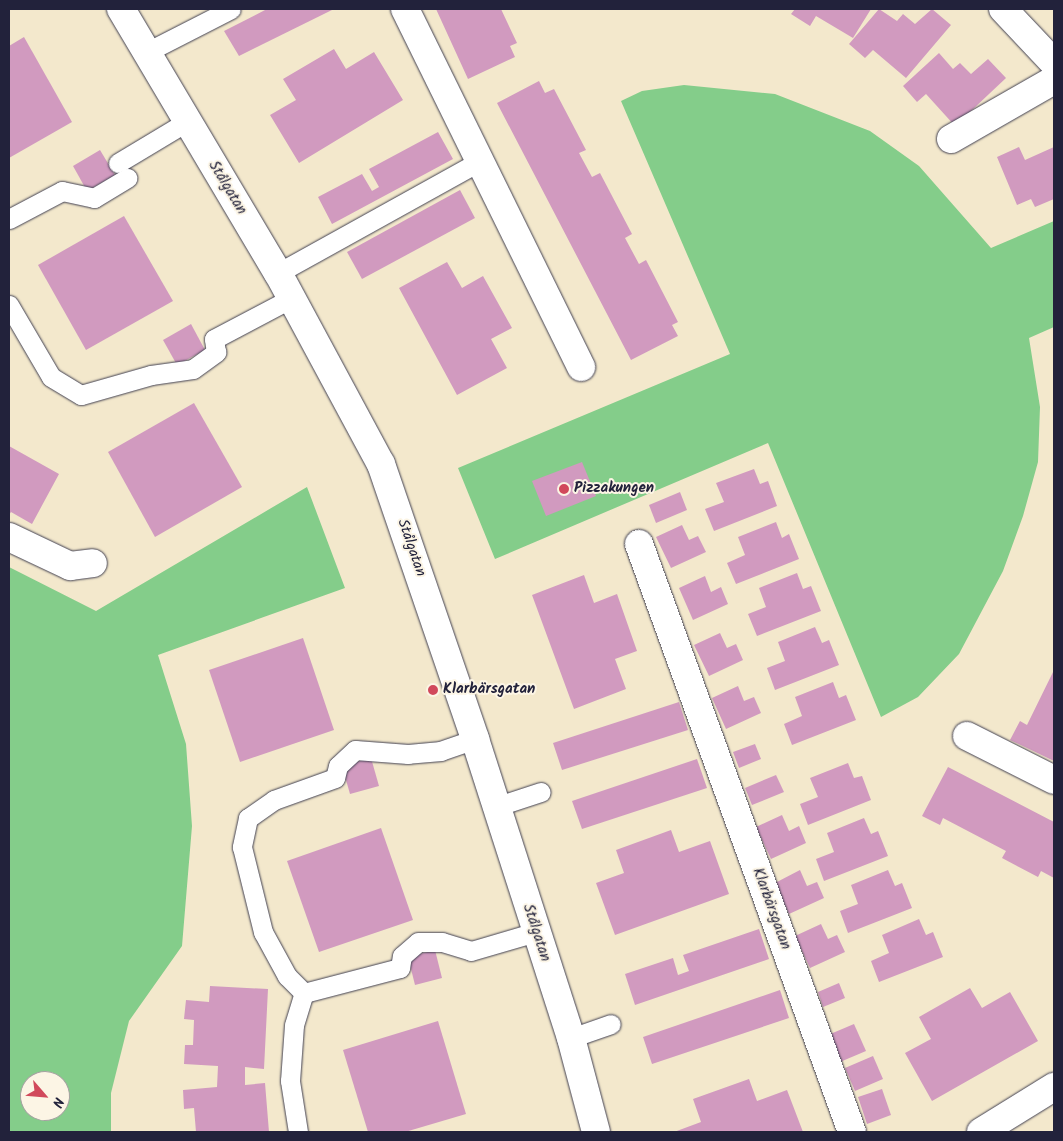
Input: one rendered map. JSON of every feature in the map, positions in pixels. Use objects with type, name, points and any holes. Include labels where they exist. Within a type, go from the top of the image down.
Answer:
[{"type":"street","name":"Stålgatan","points":[[121,9],[278,273],[290,299],[381,464],[475,739],[495,808],[571,1038],[596,1132]]},
{"type":"street","points":[[405,9],[478,162],[581,367]]},
{"type":"street","points":[[1003,9],[1054,63]]},
{"type":"street","points":[[951,139],[1054,80]]},
{"type":"street","points":[[9,537],[70,566],[94,563]]},
{"type":"street","name":"Klarbärsgatan","points":[[638,544],[852,1132]]},
{"type":"street","points":[[968,736],[1054,780]]},
{"type":"street","points":[[982,1132],[1054,1087]]},
{"type":"lane","points":[[147,52],[231,9]]},
{"type":"lane","points":[[9,219],[62,191],[94,198],[122,170],[188,122]]},
{"type":"lane","points":[[278,273],[478,162]]},
{"type":"lane","points":[[9,305],[52,377],[81,395],[151,375],[193,369],[216,352],[214,339],[290,299]]},
{"type":"lane","points":[[304,993],[287,976],[263,932],[242,847],[248,818],[274,800],[335,778],[338,766],[355,750],[408,754],[441,751],[475,739]]},
{"type":"lane","points":[[495,808],[541,792]]},
{"type":"lane","points":[[304,993],[400,968],[402,956],[418,942],[442,942],[471,951],[536,932]]},
{"type":"lane","points":[[298,1132],[290,1081],[294,1026],[304,993]]},
{"type":"lane","points":[[571,1038],[611,1024]]},
{"type":"green space","points":[[684,85],[775,94],[870,131],[919,166],[991,248],[1054,221],[1054,327],[1029,338],[1040,407],[1038,462],[1023,516],[1003,571],[959,654],[918,697],[881,717],[768,443],[495,559],[458,468],[730,354],[621,101],[642,91]]},
{"type":"green space","points":[[307,487],[345,588],[158,655],[186,744],[192,826],[182,946],[129,1021],[111,1093],[111,1132],[9,1132],[9,567],[96,611]]},
{"type":"building","points":[[267,9],[334,9],[239,56],[224,31]]},
{"type":"building","points":[[436,9],[501,9],[517,43],[510,46],[515,57],[468,79]]},
{"type":"building","points":[[795,9],[871,9],[853,38],[816,16],[810,26],[791,14]]},
{"type":"building","points":[[879,9],[897,21],[903,14],[915,24],[932,9],[951,25],[906,78],[873,50],[865,58],[849,44]]},
{"type":"building","points":[[24,37],[72,122],[9,158],[9,46]]},
{"type":"building","points":[[334,49],[346,69],[374,52],[403,100],[299,163],[270,115],[296,100],[283,79]]},
{"type":"building","points":[[939,53],[953,69],[960,63],[971,74],[988,59],[1006,78],[955,126],[926,94],[917,102],[903,86]]},
{"type":"building","points":[[539,81],[545,93],[554,89],[586,150],[579,153],[592,177],[600,173],[632,234],[625,238],[639,264],[646,260],[678,322],[672,325],[678,336],[631,360],[497,103]]},
{"type":"building","points":[[438,132],[453,159],[332,224],[318,197],[362,174],[372,191],[379,187],[369,169]]},
{"type":"building","points":[[1019,147],[1025,160],[1054,147],[1054,199],[1035,207],[1031,199],[1017,205],[997,157]]},
{"type":"building","points":[[100,150],[115,175],[87,191],[73,166]]},
{"type":"building","points":[[460,190],[475,218],[362,279],[347,252]]},
{"type":"building","points":[[124,216],[173,301],[86,350],[38,265]]},
{"type":"building","points":[[447,262],[462,288],[483,276],[512,328],[491,339],[507,368],[457,395],[399,288]]},
{"type":"building","points":[[191,324],[205,350],[177,365],[163,340]]},
{"type":"building","points":[[194,403],[242,487],[155,537],[108,452]]},
{"type":"building","points":[[9,446],[59,474],[32,524],[11,512],[9,515]]},
{"type":"building","name":"Pizzakungen","points":[[582,462],[596,496],[546,516],[532,481]]},
{"type":"building","points":[[754,469],[760,484],[768,481],[777,506],[714,531],[705,509],[724,502],[716,483]]},
{"type":"building","points":[[680,492],[687,510],[656,523],[649,505]]},
{"type":"building","points":[[776,522],[782,538],[789,534],[799,559],[736,584],[727,563],[745,555],[738,537]]},
{"type":"building","points":[[682,525],[689,540],[698,536],[706,552],[671,568],[656,537]]},
{"type":"building","points":[[797,573],[803,589],[811,586],[821,611],[757,636],[748,614],[766,607],[759,588]]},
{"type":"building","points":[[584,575],[594,603],[617,594],[637,651],[615,659],[626,689],[574,709],[532,595]]},
{"type":"building","points":[[705,576],[711,592],[721,587],[728,604],[693,620],[679,588]]},
{"type":"building","points":[[815,627],[822,643],[829,640],[839,665],[775,690],[767,668],[785,661],[778,642]]},
{"type":"building","points":[[720,633],[727,648],[736,644],[743,660],[709,676],[694,645]]},
{"type":"building","points":[[303,638],[334,730],[240,762],[209,670]]},
{"type":"building","points":[[1054,670],[1054,761],[1010,740],[1020,721],[1027,725]]},
{"type":"building","points":[[833,682],[839,698],[846,695],[856,720],[792,745],[784,724],[802,716],[795,697]]},
{"type":"building","points":[[738,686],[744,701],[754,697],[761,713],[726,729],[712,698]]},
{"type":"building","points":[[679,702],[688,730],[562,770],[553,743]]},
{"type":"building","points":[[755,744],[761,759],[739,768],[733,752]]},
{"type":"building","points":[[371,758],[379,786],[350,794],[342,766]]},
{"type":"building","points":[[697,759],[707,788],[582,829],[572,801]]},
{"type":"building","points":[[848,763],[854,778],[862,776],[871,800],[808,825],[800,804],[818,797],[810,778]]},
{"type":"building","points":[[948,767],[1054,822],[1054,878],[1041,871],[1038,877],[1002,858],[1006,851],[943,818],[940,825],[922,816]]},
{"type":"building","points":[[776,775],[784,792],[752,805],[745,788]]},
{"type":"building","points":[[782,815],[789,831],[799,826],[806,843],[771,859],[756,827]]},
{"type":"building","points":[[864,818],[871,834],[878,831],[888,856],[824,881],[816,859],[834,852],[827,833]]},
{"type":"building","points":[[381,828],[413,920],[319,952],[287,861]]},
{"type":"building","points":[[671,830],[679,852],[710,841],[729,894],[615,935],[596,883],[624,873],[616,850]]},
{"type":"building","points":[[800,870],[807,886],[817,882],[824,898],[789,914],[775,883]]},
{"type":"building","points":[[888,870],[895,886],[902,883],[912,908],[848,933],[840,911],[858,904],[851,885]]},
{"type":"building","points":[[919,919],[926,935],[933,932],[943,957],[879,982],[871,961],[889,953],[882,935]]},
{"type":"building","points":[[821,924],[828,939],[837,935],[845,952],[810,968],[795,936]]},
{"type":"building","points":[[759,929],[769,959],[635,1005],[625,974],[673,958],[678,975],[689,971],[683,955]]},
{"type":"building","points":[[435,950],[442,978],[415,985],[408,957]]},
{"type":"building","points":[[839,983],[845,998],[823,1007],[818,992]]},
{"type":"building","points":[[210,986],[268,989],[264,1069],[245,1067],[245,1085],[265,1083],[269,1132],[196,1132],[194,1108],[184,1109],[183,1090],[217,1087],[218,1066],[184,1064],[185,1045],[193,1045],[194,1020],[184,1019],[186,1000],[209,1002]]},
{"type":"building","points":[[970,988],[982,1008],[1010,992],[1038,1041],[932,1101],[905,1053],[931,1039],[919,1017]]},
{"type":"building","points":[[780,990],[789,1018],[652,1064],[643,1037]]},
{"type":"building","points":[[438,1021],[466,1114],[405,1132],[368,1132],[343,1050]]},
{"type":"building","points":[[854,1024],[866,1051],[840,1062],[828,1035]]},
{"type":"building","points":[[873,1056],[883,1079],[855,1091],[845,1068]]},
{"type":"building","points":[[749,1079],[757,1101],[787,1090],[803,1132],[674,1132],[701,1122],[693,1099]]},
{"type":"building","points":[[882,1089],[891,1115],[867,1124],[858,1097]]},
{"type":"place","name":"Pizzakungen","points":[[564,489]]},
{"type":"place","name":"Klarbärsgatan","points":[[433,690]]}]
